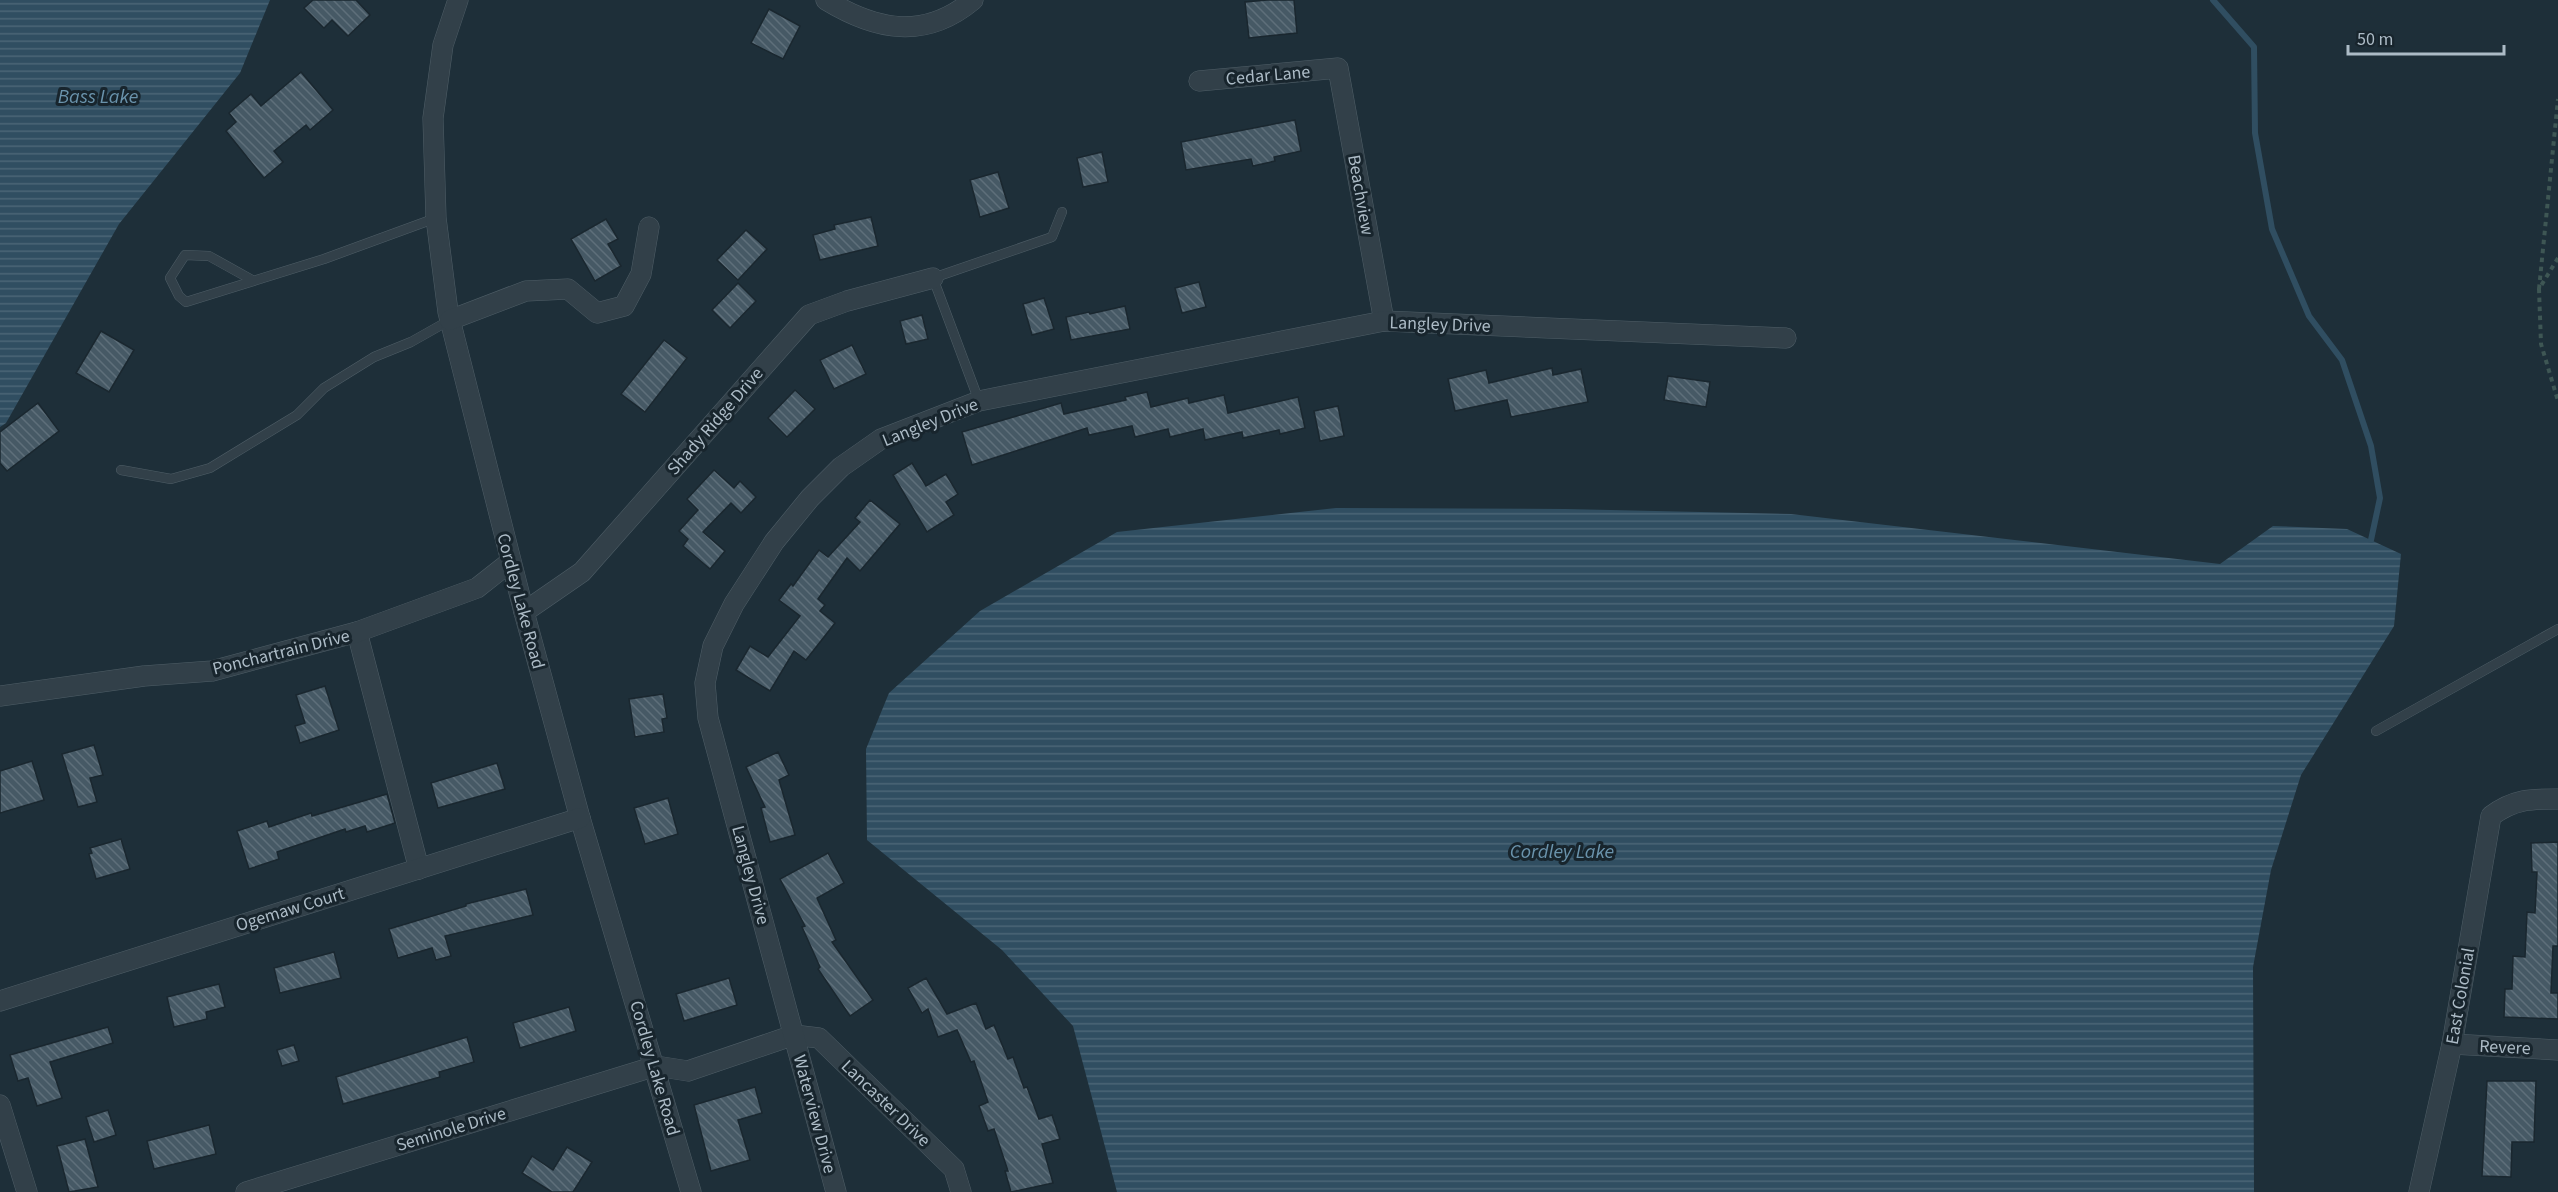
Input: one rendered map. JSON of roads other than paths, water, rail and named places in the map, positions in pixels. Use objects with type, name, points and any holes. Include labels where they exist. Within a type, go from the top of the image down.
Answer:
[{"type":"street","name":"Cordley Lake Road","points":[[458,0],[443,45],[433,118],[436,218],[450,320],[510,562],[580,818],[656,1066],[691,1192]]},
{"type":"street","points":[[826,0],[842,10],[876,23],[908,28],[930,25],[948,18],[973,0]]},
{"type":"street","name":"Cedar Lane","points":[[1199,81],[1338,68]]},
{"type":"street","name":"Beachview","points":[[1338,68],[1384,321]]},
{"type":"street","points":[[450,320],[526,291],[568,289],[597,314],[624,306],[641,274],[649,227]]},
{"type":"street","name":"Shady Ridge Drive","points":[[524,612],[582,572],[808,315],[847,301],[933,278]]},
{"type":"street","name":"Langley Drive","points":[[794,1035],[708,718],[705,683],[713,646],[734,604],[774,542],[810,498],[842,467],[881,440],[979,401],[1384,321],[1786,338]]},
{"type":"street","name":"Ponchartrain Drive","points":[[0,696],[144,676],[212,670],[357,632],[477,588],[510,562]]},
{"type":"street","points":[[357,632],[419,868]]},
{"type":"street","name":"East Colonial","points":[[2419,1192],[2452,1044],[2491,816],[2506,805],[2526,800],[2558,799]]},
{"type":"street","name":"Ogemaw Court","points":[[0,1001],[580,818]]},
{"type":"street","points":[[656,1066],[688,1071],[794,1035]]},
{"type":"street","name":"Waterview Drive","points":[[794,1035],[836,1192]]},
{"type":"street","name":"Lancaster Drive","points":[[794,1035],[819,1038],[954,1169],[960,1192]]},
{"type":"street","name":"Revere","points":[[2452,1044],[2558,1050]]},
{"type":"street","name":"Seminole Drive","points":[[246,1192],[656,1066]]},
{"type":"street","points":[[0,1105],[27,1192]]},
{"type":"lane","points":[[979,401],[933,278],[1052,237],[1062,212]]},
{"type":"lane","points":[[254,281],[209,256],[186,255],[170,278],[179,296],[186,302],[254,281],[324,259],[436,218]]},
{"type":"lane","points":[[121,470],[171,479],[210,468],[297,415],[324,388],[374,357],[411,342],[450,320]]},
{"type":"lane","points":[[2376,731],[2558,629]]},
{"type":"water","name":"Bass Lake","points":[[0,0],[270,0],[240,73],[119,224],[6,423],[0,427]]},
{"type":"water","name":"Cordley Lake","points":[[1336,508],[1565,509],[1791,514],[2220,564],[2273,526],[2347,529],[2401,554],[2394,626],[2301,775],[2271,870],[2253,967],[2254,1192],[1117,1192],[1073,1026],[1002,950],[867,840],[866,749],[889,693],[980,611],[1117,532]]},
{"type":"waterway","points":[[2213,0],[2254,47],[2255,133],[2272,229],[2309,316],[2342,360],[2371,446],[2380,498],[2371,540]]}]
